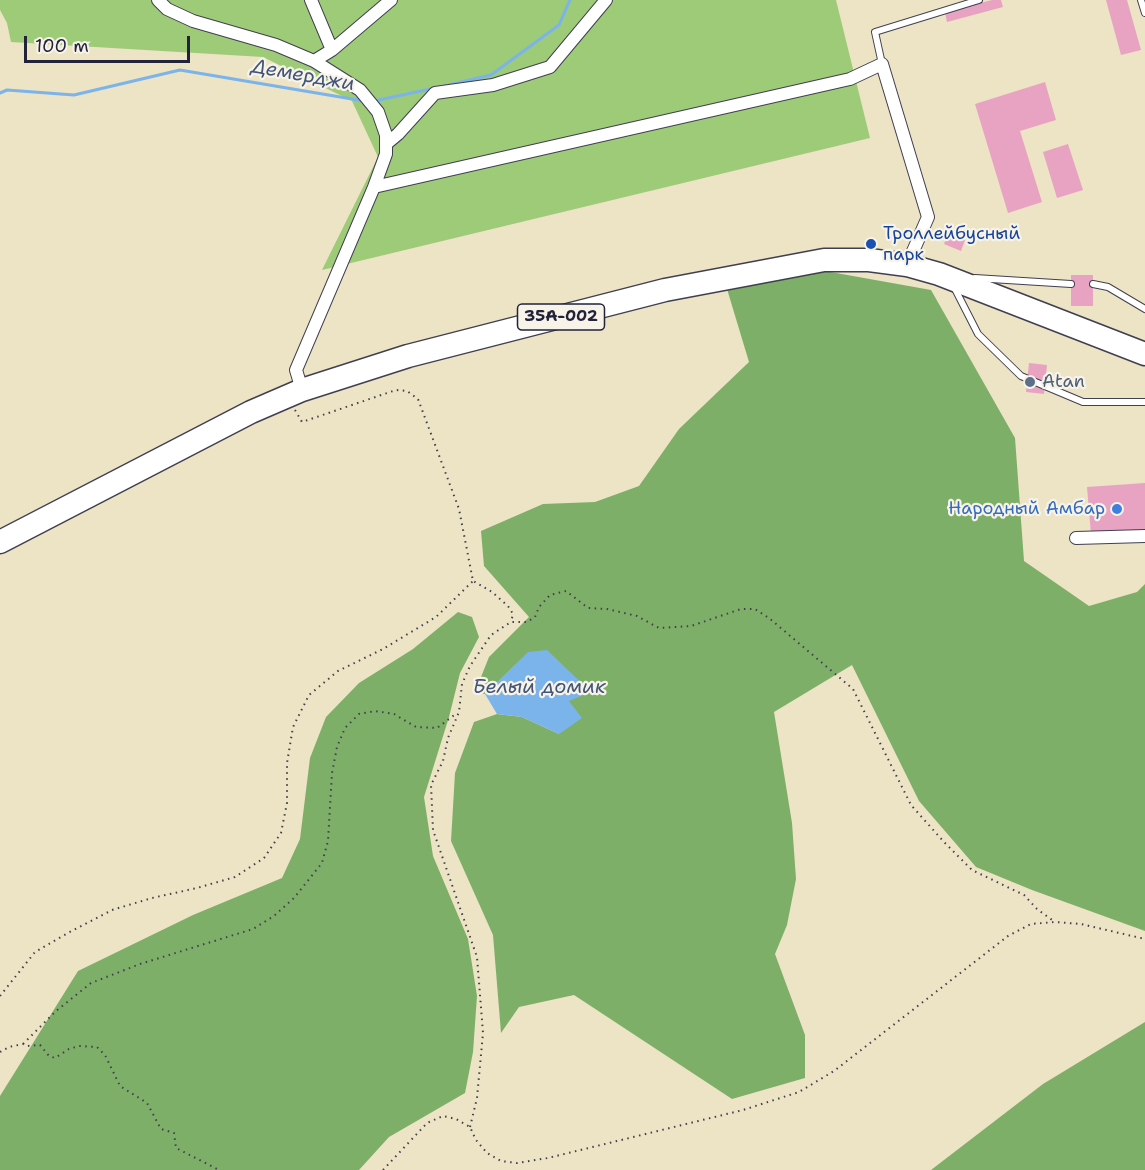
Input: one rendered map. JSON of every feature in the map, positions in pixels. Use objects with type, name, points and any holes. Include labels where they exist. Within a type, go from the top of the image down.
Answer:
[{"type":"highway","name":"35А-002","points":[[0,542],[251,412],[295,394],[408,356],[700,283],[824,260],[856,259],[907,265],[949,277],[1145,354]]},
{"type":"street","points":[[158,0],[167,9],[193,21],[276,45],[314,61],[360,90],[378,112],[386,135],[386,154],[374,187],[296,370],[295,394]]},
{"type":"street","points":[[311,0],[332,50]]},
{"type":"street","points":[[314,61],[332,50],[391,0]]},
{"type":"street","points":[[386,144],[399,134],[435,93],[493,85],[550,67],[606,0]]},
{"type":"street","points":[[374,187],[850,79],[882,64],[928,217],[907,265]]},
{"type":"street","points":[[1076,538],[1145,536]]},
{"type":"lane","points":[[882,64],[875,32],[978,0]]},
{"type":"lane","points":[[1141,0],[1145,12]]},
{"type":"lane","points":[[949,277],[1071,284]]},
{"type":"lane","points":[[949,277],[978,334],[1020,376],[1083,402],[1145,402]]},
{"type":"lane","points":[[1093,284],[1108,287],[1145,309]]},
{"type":"path","points":[[295,394],[302,422],[396,390],[406,391],[418,399],[459,509],[472,580],[508,606],[513,614],[511,622]]},
{"type":"path","points":[[0,996],[35,952],[66,934],[122,907],[152,897],[235,878],[264,858],[281,833],[287,803],[287,763],[293,726],[309,695],[338,671],[383,649],[436,617],[472,580]]},
{"type":"path","points":[[470,1127],[477,1098],[483,1033],[477,957],[433,830],[431,785],[443,761],[448,738],[459,712],[462,684],[470,666],[491,635],[511,622],[527,622],[535,617],[539,607],[550,595],[566,591],[588,608],[608,609],[637,616],[659,627],[691,626],[741,609],[755,609],[769,618],[853,689],[911,804],[944,842],[972,870],[1024,895],[1036,909],[1055,922]]},
{"type":"path","points":[[23,1044],[56,1011],[91,983],[140,964],[254,929],[294,898],[322,862],[328,841],[332,773],[337,747],[345,728],[359,714],[375,711],[394,714],[416,728],[437,728],[459,712]]},
{"type":"path","points":[[383,1170],[427,1123],[443,1116],[456,1119],[470,1127],[476,1140],[487,1153],[501,1161],[517,1163],[548,1158],[743,1110],[798,1092],[834,1071],[1008,936],[1031,924],[1055,922],[1081,924],[1145,939]]},
{"type":"path","points":[[0,1052],[23,1044],[40,1045],[49,1056],[55,1058],[79,1046],[89,1046],[103,1051],[120,1086],[147,1103],[161,1129],[174,1133],[176,1148],[219,1170]]},
{"type":"green space","points":[[0,0],[836,0],[870,138],[322,270],[378,157],[352,101],[263,57],[11,42],[7,23],[0,10]]},
{"type":"green space","points":[[825,271],[931,290],[1015,438],[1024,561],[1089,606],[1137,592],[1145,584],[1145,931],[976,867],[919,801],[852,665],[774,712],[792,823],[796,879],[787,925],[775,954],[805,1035],[805,1078],[732,1099],[574,995],[519,1007],[501,1033],[493,935],[451,841],[455,773],[474,722],[497,714],[522,717],[559,734],[529,652],[485,694],[475,692],[489,657],[529,617],[484,566],[481,531],[543,504],[595,502],[639,486],[679,429],[749,362],[727,289]]},
{"type":"green space","points":[[458,612],[472,617],[479,637],[460,673],[424,797],[433,856],[468,939],[477,996],[473,1052],[465,1093],[389,1137],[359,1170],[0,1170],[0,1096],[78,971],[193,915],[282,878],[300,839],[310,758],[326,717],[359,683],[413,649]]},
{"type":"green space","points":[[1145,1022],[1145,1170],[931,1170],[1043,1084]]},
{"type":"water","name":"Белый домик","points":[[547,650],[591,692],[569,701],[582,718],[559,734],[522,717],[497,714],[485,694],[528,652]]},
{"type":"building","points":[[992,0],[1001,0],[1003,7],[947,22],[945,12]]},
{"type":"building","points":[[1106,0],[1127,0],[1141,50],[1121,55]]},
{"type":"building","points":[[1045,82],[1056,120],[1020,131],[1042,202],[1008,213],[975,104]]},
{"type":"building","points":[[1068,144],[1083,190],[1057,198],[1043,152]]},
{"type":"building","points":[[948,234],[965,240],[961,251],[944,244]]},
{"type":"building","points":[[1071,275],[1093,275],[1093,306],[1071,306]]},
{"type":"building","points":[[1029,363],[1047,365],[1044,394],[1026,392]]},
{"type":"building","name":"Народный Амбар","points":[[1145,483],[1145,530],[1091,534],[1087,487]]},
{"type":"waterway","name":"Демерджи","points":[[444,86],[491,75],[559,25],[570,0]]},
{"type":"waterway","name":"Демерджи","points":[[0,93],[7,90],[74,95],[180,70],[364,101]]},
{"type":"waterway","name":"Демерджи","points":[[374,101],[435,88]]},
{"type":"place","name":"Троллейбусный парк","points":[[871,244]]},
{"type":"place","name":"Atan","points":[[1030,382]]},
{"type":"place","name":"Народный Амбар","points":[[1117,509]]}]
